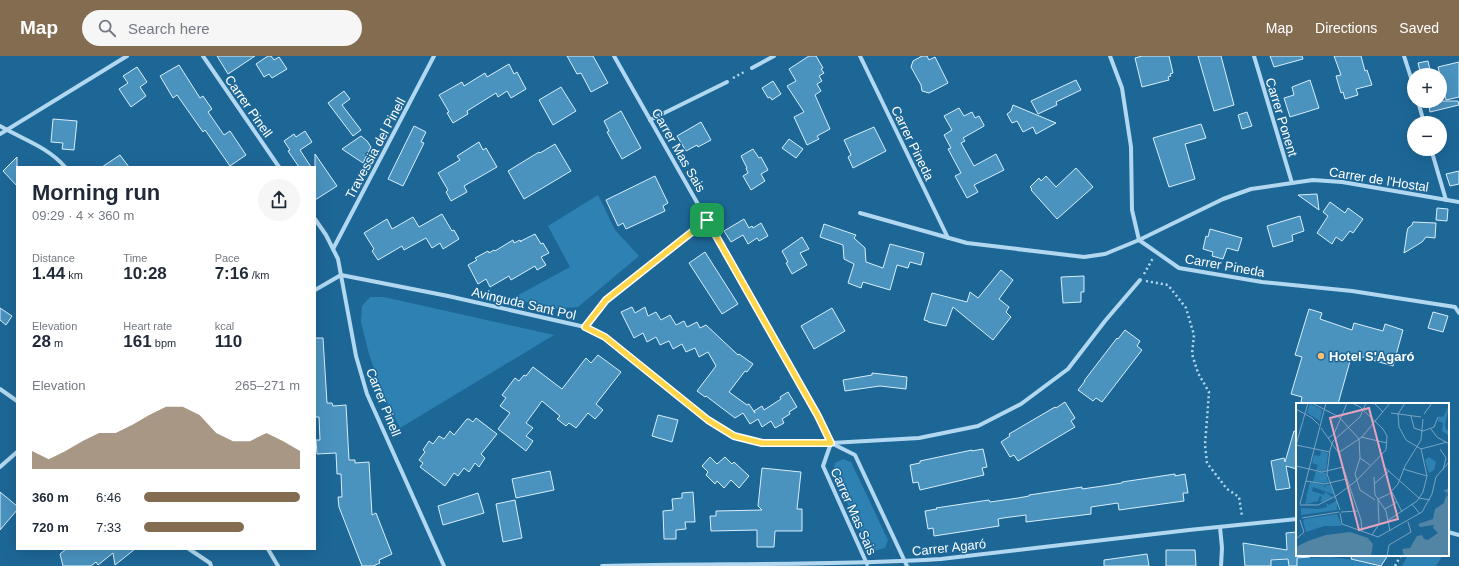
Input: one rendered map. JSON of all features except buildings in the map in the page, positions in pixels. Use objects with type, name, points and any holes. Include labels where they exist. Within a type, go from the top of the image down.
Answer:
[{"type":"street","points":[[0,134],[127,56]]},
{"type":"street","name":"Carrer Pinell","points":[[202,56],[278,166]]},
{"type":"street","name":"Travessia del Pinell","points":[[333,249],[434,56]]},
{"type":"street","name":"Carrer Mas Sais","points":[[614,56],[818,416],[831,443],[855,455],[907,564]]},
{"type":"street","points":[[752,68],[774,56]]},
{"type":"street","name":"Carrer Pineda","points":[[860,56],[948,238]]},
{"type":"street","points":[[860,213],[967,243],[1084,257],[1105,254],[1139,240],[1132,210],[1131,147],[1122,88],[1110,56]]},
{"type":"street","name":"Carrer Ponent","points":[[1254,56],[1292,183]]},
{"type":"street","points":[[1404,56],[1408,68]]},
{"type":"street","points":[[650,120],[727,82]]},
{"type":"street","points":[[0,126],[45,149],[64,166]]},
{"type":"street","points":[[1433,156],[1446,200]]},
{"type":"street","name":"Carrer de l'Hostal","points":[[1139,240],[1223,199],[1251,189],[1313,180],[1342,182],[1459,202]]},
{"type":"street","name":"Carrer Pinell","points":[[316,220],[326,235],[338,259],[356,356],[367,394],[444,566]]},
{"type":"street","points":[[585,327],[606,300],[707,220]]},
{"type":"street","name":"Carrer Pineda","points":[[1139,240],[1179,268],[1262,282],[1352,291],[1455,307],[1459,312]]},
{"type":"street","points":[[316,289],[341,275]]},
{"type":"street","name":"Avinguda Sant Pol","points":[[341,275],[448,296],[585,327],[605,337],[708,420],[734,436],[762,443],[831,443],[919,438],[978,426],[1021,404],[1068,368],[1140,280]]},
{"type":"street","points":[[0,389],[16,400]]},
{"type":"street","name":"Carrer Mas Sais","points":[[831,443],[823,466],[867,564]]},
{"type":"street","points":[[0,467],[16,453]]},
{"type":"street","name":"Carrer Agaró","points":[[602,566],[793,566],[907,564],[1296,519]]},
{"type":"street","points":[[1220,527],[1222,548],[1221,566]]},
{"type":"street","points":[[1449,532],[1459,535]]},
{"type":"street","points":[[190,550],[210,563],[211,566]]},
{"type":"street","points":[[269,550],[278,566]]},
{"type":"path","points":[[727,82],[752,68]]},
{"type":"path","points":[[1156,252],[1140,280],[1168,285],[1186,308],[1194,335],[1192,354],[1198,373],[1209,392],[1205,445],[1207,462],[1227,489],[1239,497],[1244,525]]},
{"type":"path","points":[[1395,566],[1400,556]]},
{"type":"shaded area","points":[[598,195],[615,230],[639,256],[578,307],[553,309],[513,298],[570,267],[548,226]]},
{"type":"shaded area","points":[[370,297],[384,297],[554,335],[400,428],[383,395],[369,354],[361,322],[362,306]]},
{"type":"shaded area","points":[[843,459],[851,462],[888,540],[885,548],[874,551],[867,547],[833,471],[835,463]]},
{"type":"shaded area","points":[[1407,556],[1442,556],[1436,566],[1402,566]]},
{"type":"shaded area","points":[[1330,557],[1355,560],[1378,566],[1271,566],[1271,561]]},
{"type":"place","name":"Hotel S'Agaró","points":[[1321,356]]},
{"type":"route","points":[[707,220],[818,416],[831,443],[762,443],[734,436],[708,420],[605,337],[585,327],[606,300],[707,220]]}]
